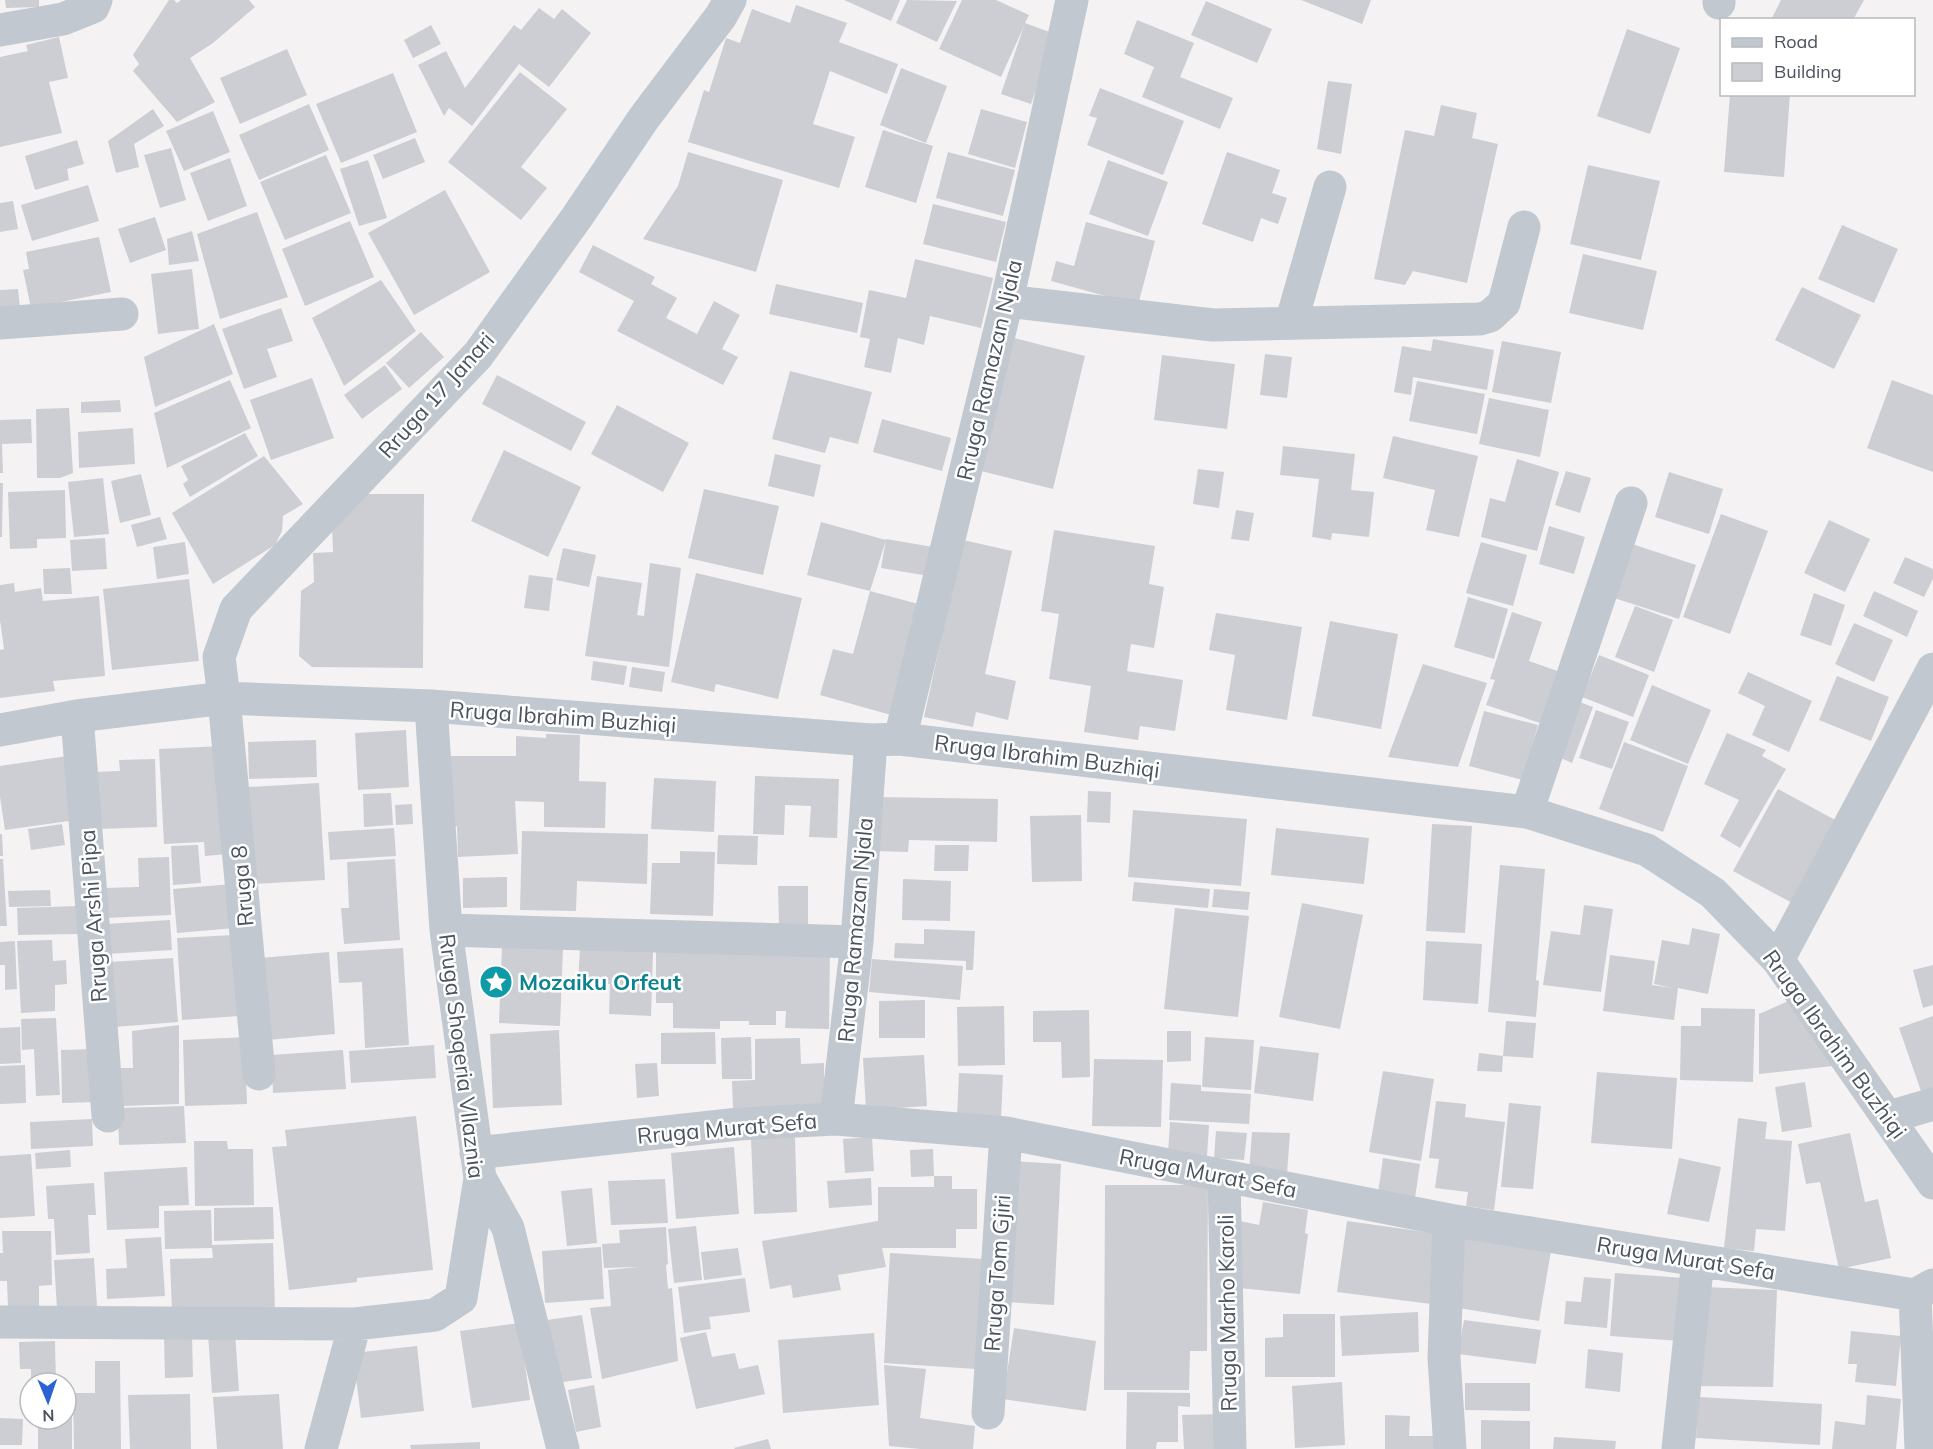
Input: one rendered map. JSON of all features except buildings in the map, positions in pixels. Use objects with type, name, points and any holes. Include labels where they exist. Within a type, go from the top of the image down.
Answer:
[{"type":"street","points":[[0,30],[63,19],[93,7],[96,0]]},
{"type":"street","name":"Rruga 17 Janari","points":[[225,698],[219,657],[236,609],[478,355],[577,217],[644,118],[721,16],[730,0]]},
{"type":"street","name":"Rruga Ramazan Njala","points":[[836,1119],[857,942],[886,740],[1007,301],[1072,0]]},
{"type":"street","points":[[1291,323],[1330,187]]},
{"type":"street","points":[[1007,301],[1213,325],[1480,319],[1490,316],[1504,303],[1524,226]]},
{"type":"street","points":[[0,323],[122,314]]},
{"type":"street","points":[[1527,812],[1631,502]]},
{"type":"street","points":[[1778,960],[1933,669]]},
{"type":"street","name":"Rruga Ibrahim Buzhiqi","points":[[0,730],[77,716],[225,698],[431,706],[886,740],[1527,812],[1647,850],[1713,894],[1778,960],[1933,1183]]},
{"type":"street","name":"Rruga 8","points":[[225,698],[259,1074]]},
{"type":"street","name":"Rruga Shoqeria Vllaznia","points":[[0,1322],[355,1324],[435,1315],[461,1298],[478,1165],[446,930],[431,706]]},
{"type":"street","name":"Rruga Arshi Pipa","points":[[77,716],[108,1116]]},
{"type":"street","points":[[446,930],[857,942]]},
{"type":"street","points":[[1889,1117],[1933,1104]]},
{"type":"street","name":"Rruga Murat Sefa","points":[[478,1165],[739,1124],[836,1119],[1006,1132],[1449,1220],[1698,1260],[1924,1290]]},
{"type":"street","name":"Rruga Tom Gjiri","points":[[988,1413],[1006,1132]]},
{"type":"street","points":[[478,1165],[508,1228],[563,1449]]},
{"type":"street","name":"Rruga Marho Karoli","points":[[1224,1177],[1230,1449]]},
{"type":"street","points":[[1449,1220],[1444,1358],[1450,1449]]},
{"type":"street","points":[[1678,1449],[1698,1260]]},
{"type":"street","points":[[1921,1449],[1924,1290]]},
{"type":"street","points":[[321,1449],[355,1324]]},
{"type":"place","name":"Mozaiku Orfeut","points":[[496,982]]}]
